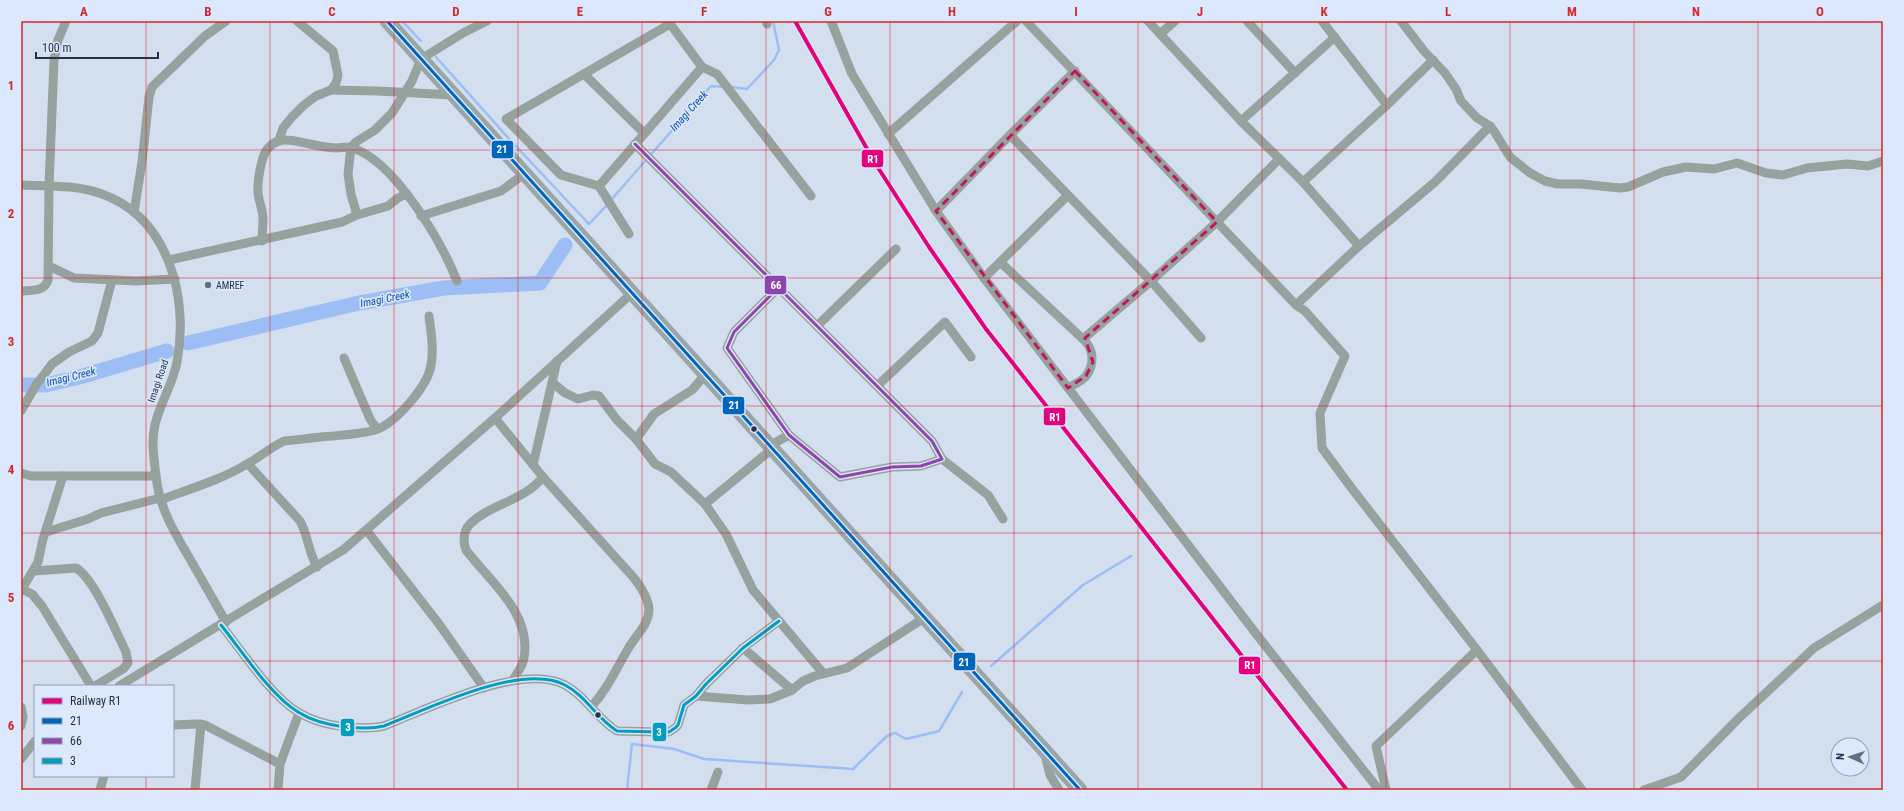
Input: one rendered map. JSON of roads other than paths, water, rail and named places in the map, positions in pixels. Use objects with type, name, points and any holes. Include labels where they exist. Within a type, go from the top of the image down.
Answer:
[{"type":"highway","points":[[387,21],[1080,790]]},
{"type":"street","points":[[21,291],[40,290],[46,286],[49,266],[49,186],[54,60],[58,40],[66,21]]},
{"type":"street","points":[[134,212],[142,162],[149,97],[152,87],[205,36],[226,21]]},
{"type":"street","points":[[297,21],[333,52],[338,75],[336,83],[330,90]]},
{"type":"street","points":[[357,215],[351,194],[348,174],[351,147],[384,123],[412,81],[421,59],[463,33],[487,21]]},
{"type":"street","points":[[830,21],[852,74],[936,212],[984,278],[1257,635],[1379,790]]},
{"type":"street","points":[[888,134],[1017,21]]},
{"type":"street","points":[[1026,21],[1296,305],[1305,311],[1345,356],[1320,413],[1322,448],[1582,790]]},
{"type":"street","points":[[1148,21],[1241,121],[1303,182],[1359,246]]},
{"type":"street","points":[[1160,34],[1175,21]]},
{"type":"street","points":[[1247,21],[1295,73]]},
{"type":"street","points":[[1322,21],[1387,105]]},
{"type":"street","points":[[1401,21],[1445,73],[1456,89],[1462,102],[1477,118],[1490,126],[1510,157],[1530,173],[1545,181],[1558,184],[1581,184],[1620,188],[1628,187],[1663,172],[1686,167],[1714,169],[1737,163],[1766,173],[1783,175],[1807,168],[1846,164],[1868,166],[1883,162]]},
{"type":"street","points":[[629,234],[599,186],[561,175],[506,119],[669,23],[702,67],[717,74],[811,196]]},
{"type":"street","points":[[1241,121],[1335,37]]},
{"type":"street","points":[[1303,182],[1387,105],[1433,60]]},
{"type":"street","points":[[599,186],[702,67]]},
{"type":"street","points":[[936,212],[1010,135],[1074,72]]},
{"type":"street","points":[[584,74],[644,133]]},
{"type":"street","points":[[279,140],[283,128],[304,105],[316,96],[330,90],[453,95]]},
{"type":"street","points":[[1296,305],[1359,246],[1435,182],[1490,126]]},
{"type":"street","points":[[1010,135],[1067,196],[1151,281],[1201,338]]},
{"type":"street","points":[[262,241],[263,219],[258,186],[266,152],[273,143],[279,140],[289,140],[330,148],[351,147],[371,157],[385,168],[406,194],[449,260],[457,281]]},
{"type":"street","points":[[635,144],[932,441],[942,459],[988,495],[1003,519]]},
{"type":"street","points":[[1083,339],[1217,222],[1279,159]]},
{"type":"street","points":[[421,216],[501,191],[524,174]]},
{"type":"street","name":"Imagi Road","points":[[21,185],[87,190],[102,194],[134,212],[153,233],[169,260],[175,279],[180,316],[179,346],[175,372],[160,408],[154,432],[156,476],[160,499],[167,519],[223,624],[269,684],[288,705],[299,713],[337,726],[372,728],[484,688],[513,680],[536,679],[563,684],[576,693],[617,731],[669,732],[678,725],[684,705],[696,696],[706,684],[743,648],[779,621]]},
{"type":"street","points":[[169,260],[262,241],[342,222],[357,215],[388,206],[406,194]]},
{"type":"street","points":[[984,278],[1067,196]]},
{"type":"street","points":[[816,326],[896,249]]},
{"type":"street","points":[[1000,262],[1083,339],[1092,351],[1093,362],[1086,376],[1068,388]]},
{"type":"street","points":[[49,266],[74,278],[112,280],[175,279]]},
{"type":"street","points":[[21,412],[36,385],[52,364],[69,352],[92,342],[98,333],[112,280]]},
{"type":"street","points":[[778,288],[734,332],[727,348],[789,434],[840,477],[892,467],[921,466],[942,459]]},
{"type":"street","points":[[121,685],[343,550],[495,418],[632,293]]},
{"type":"street","points":[[46,532],[75,524],[101,513],[160,499],[226,475],[248,464],[275,445],[284,441],[356,434],[377,429],[388,424],[405,408],[420,389],[429,373],[432,358],[429,316]]},
{"type":"street","points":[[877,386],[945,322],[971,357]]},
{"type":"street","points":[[344,358],[370,419],[377,429]]},
{"type":"street","points":[[533,465],[557,361]]},
{"type":"street","points":[[636,438],[654,414],[692,390],[705,375]]},
{"type":"street","points":[[553,383],[565,393],[578,399],[593,395],[599,396],[617,420],[636,438],[655,464],[670,472],[705,504],[726,534],[753,590],[823,673]]},
{"type":"street","points":[[495,418],[543,477],[623,564],[643,589],[648,602],[649,609],[646,623],[628,649],[604,693],[591,707]]},
{"type":"street","points":[[705,504],[771,447],[789,434]]},
{"type":"street","points":[[248,464],[300,521],[306,530],[310,554],[317,567]]},
{"type":"street","points":[[21,473],[31,476],[156,476]]},
{"type":"street","points":[[63,476],[38,562],[34,571],[21,589],[32,594],[42,606],[90,685]]},
{"type":"street","points":[[513,680],[524,658],[523,629],[501,591],[466,550],[463,542],[464,535],[469,525],[478,518],[530,489],[543,477]]},
{"type":"street","points":[[366,530],[439,624],[484,688]]},
{"type":"street","points":[[34,571],[76,568],[81,571],[92,585],[126,652],[128,663],[123,669],[97,685]]},
{"type":"street","points":[[1644,790],[1681,777],[1739,718],[1814,648],[1883,605]]},
{"type":"street","points":[[696,696],[757,700],[770,699],[792,690],[803,681],[823,673],[847,668],[924,618]]},
{"type":"street","points":[[743,648],[792,690]]},
{"type":"street","points":[[1386,790],[1376,746],[1477,650]]},
{"type":"street","points":[[21,707],[23,717],[21,726]]},
{"type":"street","points":[[278,790],[280,764],[299,713]]},
{"type":"street","points":[[174,725],[201,724],[212,728],[280,764]]},
{"type":"street","points":[[195,790],[201,724]]},
{"type":"street","points":[[21,759],[34,742]]},
{"type":"street","points":[[1044,750],[1050,775],[1059,790]]},
{"type":"street","points":[[711,790],[718,772]]},
{"type":"street","points":[[100,790],[104,777]]},
{"type":"waterway","points":[[402,21],[421,41]]},
{"type":"waterway","name":"Imagi Creek","points":[[732,87],[747,89],[774,60],[779,50],[773,21]]},
{"type":"waterway","points":[[436,57],[512,142],[589,224],[608,204]]},
{"type":"waterway","name":"Imagi Creek","points":[[611,200],[711,86],[725,87]]},
{"type":"waterway","name":"Imagi Creek","points":[[188,343],[359,303],[444,288],[540,283],[565,245]]},
{"type":"waterway","name":"Imagi Creek","points":[[21,385],[46,385],[83,376],[167,351]]},
{"type":"waterway","points":[[991,666],[1083,585],[1131,556]]},
{"type":"waterway","points":[[627,790],[632,744],[674,749],[704,759],[853,769],[887,736],[895,733],[906,739],[939,731],[962,692]]},
{"type":"rail line","name":"R1","points":[[795,21],[875,163],[929,247],[986,329],[1347,790]]},
{"type":"place","name":"AMREF","points":[[208,285]]}]
